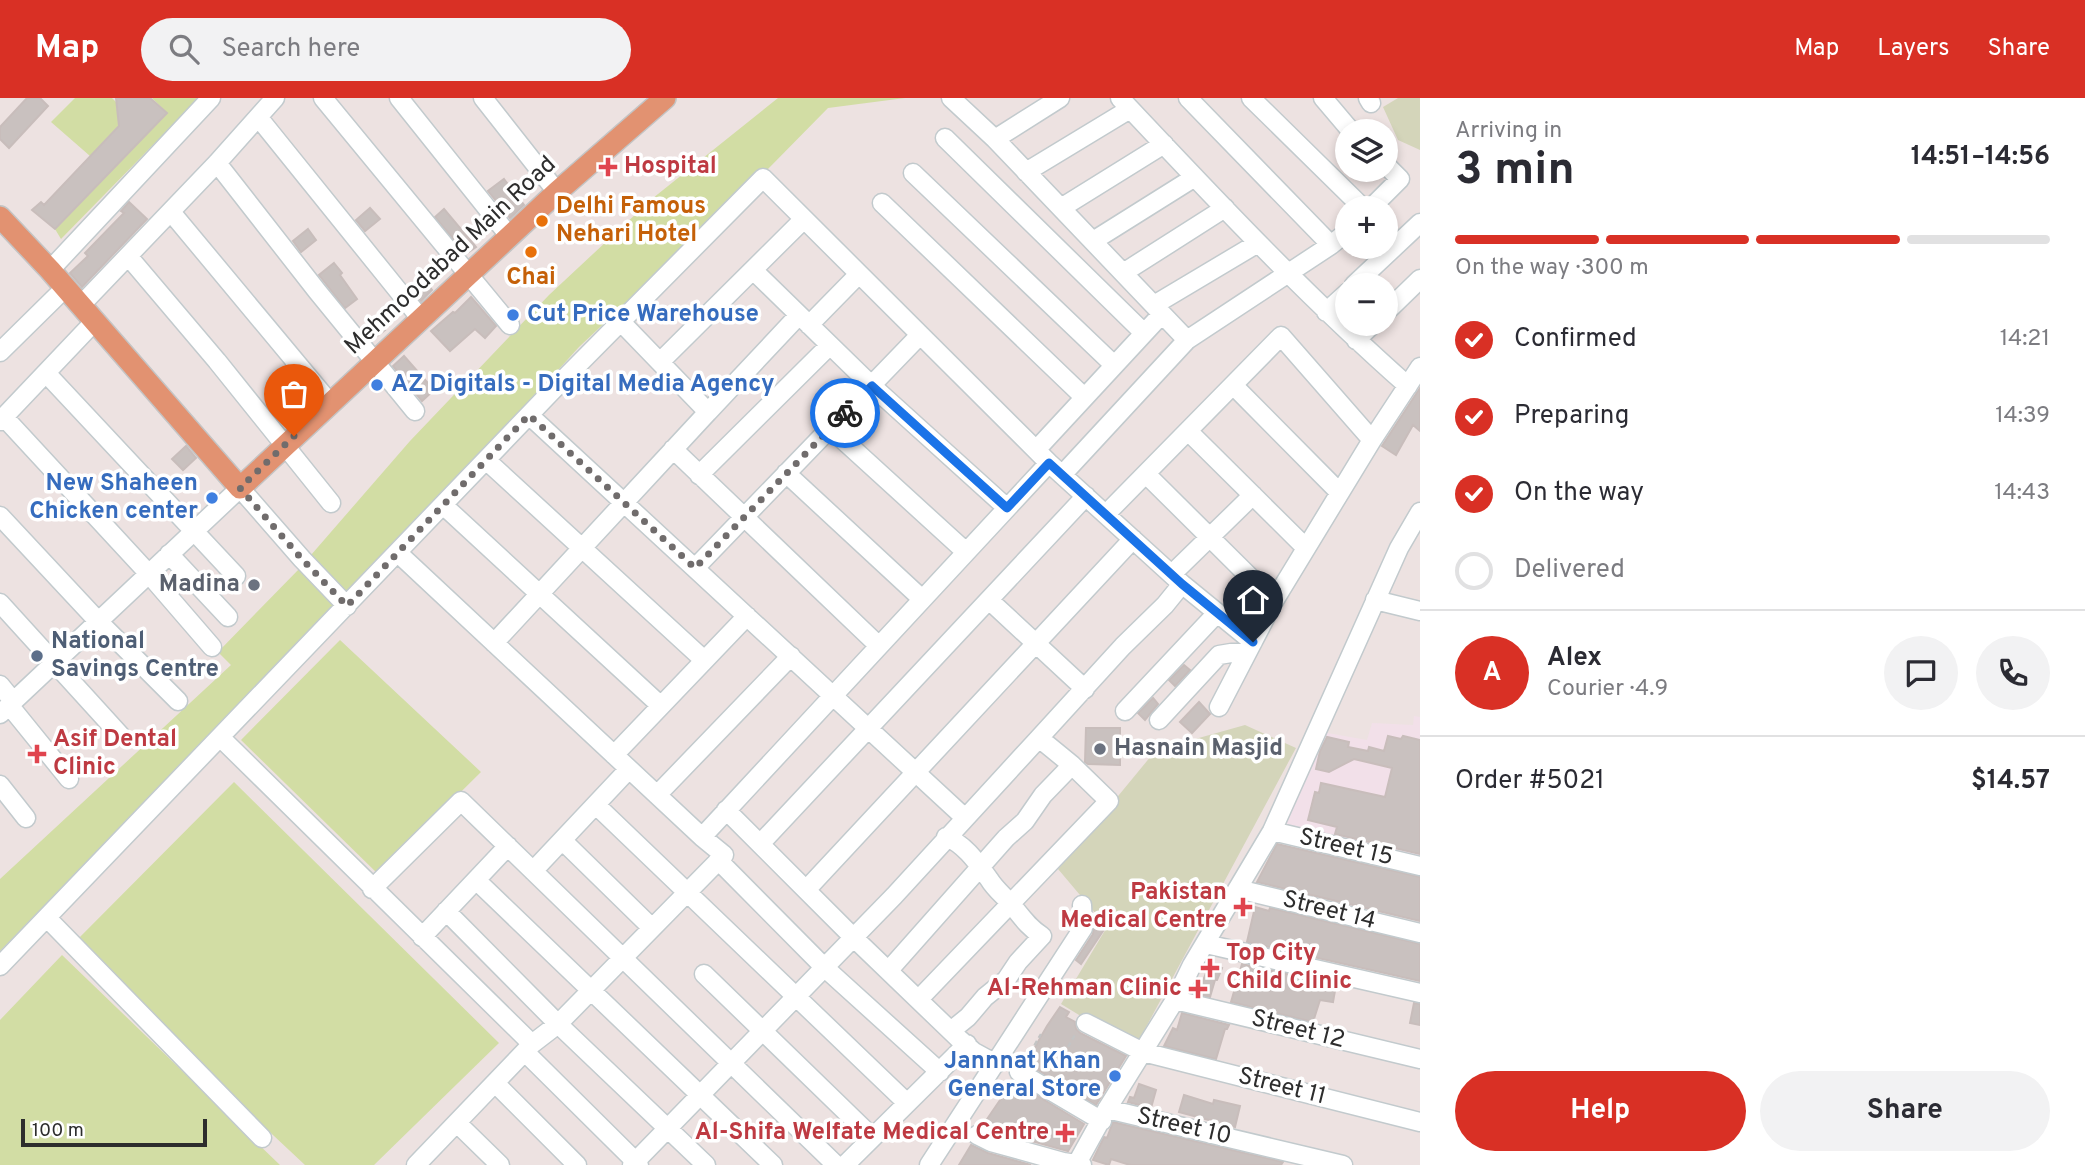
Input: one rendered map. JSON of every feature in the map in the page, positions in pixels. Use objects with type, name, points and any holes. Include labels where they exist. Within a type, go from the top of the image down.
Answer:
[{"type":"main road","name":"Mehmoodabad Main Road","points":[[240,488],[651,102]]},
{"type":"main road","points":[[0,217],[50,270],[240,488]]},
{"type":"street","points":[[50,270],[211,98]]},
{"type":"street","points":[[212,647],[149,574],[2,419],[46,373],[128,256],[218,163],[275,98]]},
{"type":"street","points":[[323,98],[510,325]]},
{"type":"street","points":[[399,98],[510,237]]},
{"type":"street","points":[[483,98],[557,192]]},
{"type":"street","points":[[951,98],[995,139],[1187,341]]},
{"type":"street","points":[[995,139],[1059,98]]},
{"type":"street","points":[[1188,98],[1331,245]]},
{"type":"street","points":[[1251,98],[1351,196]]},
{"type":"street","points":[[1323,98],[1341,119]]},
{"type":"street","points":[[1026,172],[1125,103],[1288,274],[1408,386]]},
{"type":"street","points":[[258,117],[421,319]]},
{"type":"street","points":[[945,138],[1144,333]]},
{"type":"street","points":[[1061,208],[1164,144]]},
{"type":"street","points":[[218,163],[415,411]]},
{"type":"street","points":[[913,173],[1114,365]]},
{"type":"street","points":[[1093,242],[1195,177]]},
{"type":"street","points":[[0,966],[529,415],[763,178],[1036,450],[1217,613],[1250,647]]},
{"type":"street","points":[[1383,196],[1397,182]]},
{"type":"street","points":[[882,203],[1084,397]]},
{"type":"street","points":[[1123,273],[1225,208]]},
{"type":"street","points":[[171,212],[330,403]]},
{"type":"street","points":[[660,362],[804,219]]},
{"type":"street","points":[[1367,273],[1420,223]]},
{"type":"street","points":[[702,837],[1007,508],[1056,469],[1187,341],[1335,242]]},
{"type":"street","points":[[1036,450],[1144,333],[1158,309],[1258,243]]},
{"type":"street","points":[[128,256],[331,503]]},
{"type":"street","points":[[753,270],[872,386],[1007,508]]},
{"type":"street","points":[[494,643],[708,412],[804,320],[859,274]]},
{"type":"street","points":[[1398,300],[1420,279]]},
{"type":"street","points":[[0,352],[65,288]]},
{"type":"street","points":[[1326,312],[1335,304]]},
{"type":"street","points":[[621,322],[708,412]]},
{"type":"street","points":[[695,568],[920,335]]},
{"type":"street","points":[[1106,514],[1281,336],[1372,440]]},
{"type":"street","points":[[1356,340],[1360,336]]},
{"type":"street","points":[[699,475],[830,345]]},
{"type":"street","points":[[1219,707],[1274,601],[1420,367]]},
{"type":"street","points":[[46,373],[236,576]]},
{"type":"street","points":[[1233,385],[1340,494]]},
{"type":"street","points":[[529,415],[964,817]]},
{"type":"street","points":[[830,428],[966,552]]},
{"type":"street","points":[[1188,430],[1306,548]]},
{"type":"street","points":[[673,449],[879,646]]},
{"type":"street","points":[[486,460],[704,660]]},
{"type":"street","points":[[786,473],[922,599]]},
{"type":"street","points":[[1146,474],[1274,601]]},
{"type":"street","points":[[240,488],[347,606]]},
{"type":"street","name":"Mehmoodabad Main Road","points":[[7,707],[240,488]]},
{"type":"street","points":[[220,738],[422,937],[636,1164],[1165,605],[1177,579],[1211,538],[1253,495]]},
{"type":"street","points":[[760,844],[1086,496]]},
{"type":"street","points":[[443,505],[661,706]]},
{"type":"street","points":[[977,1135],[991,1142],[1078,1164],[1272,831],[1399,548],[1420,512]]},
{"type":"street","points":[[0,516],[98,621],[178,701]]},
{"type":"street","points":[[806,890],[1133,539]]},
{"type":"street","points":[[398,553],[724,855],[558,1024],[528,1048],[422,1163]]},
{"type":"street","points":[[169,554],[228,617]]},
{"type":"street","points":[[989,600],[1085,689]]},
{"type":"street","points":[[1375,600],[1420,611]]},
{"type":"street","points":[[0,603],[121,736]]},
{"type":"street","points":[[1125,711],[1217,613]]},
{"type":"street","points":[[614,755],[747,615]]},
{"type":"street","points":[[1160,720],[1219,655],[1250,647]]},
{"type":"street","points":[[657,795],[791,656]]},
{"type":"street","points":[[0,685],[7,707],[69,779]]},
{"type":"street","points":[[919,999],[1109,801],[1039,738]]},
{"type":"street","points":[[889,970],[1006,838],[1025,821],[1043,795],[1072,765]]},
{"type":"street","points":[[533,871],[629,769]]},
{"type":"street","points":[[0,785],[26,818]]},
{"type":"street","points":[[372,889],[461,801],[836,1165]]},
{"type":"street","points":[[596,804],[907,1103]]},
{"type":"street","points":[[726,810],[853,937],[974,1052],[996,1064]]},
{"type":"street","name":"Street 15","points":[[1272,831],[1420,866]]},
{"type":"street","points":[[946,838],[955,841],[982,867],[987,878],[1022,919],[1042,936],[1018,962],[1006,980],[952,1030]]},
{"type":"street","points":[[562,840],[652,928]]},
{"type":"street","points":[[422,937],[508,846]]},
{"type":"street","points":[[718,860],[824,967],[940,1072]]},
{"type":"street","points":[[476,880],[773,1165]]},
{"type":"street","name":"Street 14","points":[[1238,889],[1420,933]]},
{"type":"street","points":[[929,1165],[1083,928],[1082,905]]},
{"type":"street","points":[[446,911],[558,1024],[706,1165]]},
{"type":"street","points":[[47,918],[262,1138]]},
{"type":"street","points":[[1206,944],[1420,993]]},
{"type":"street","points":[[704,974],[872,1137]]},
{"type":"street","name":"Street 12","points":[[1175,1000],[1420,1059]]},
{"type":"street","name":"Street 11","points":[[1086,1023],[1143,1052],[1420,1122]]},
{"type":"street","points":[[845,1165],[967,1044]]},
{"type":"street","name":"Street 10","points":[[1019,1072],[1105,1115],[1343,1165]]},
{"type":"street","points":[[495,1083],[577,1165]]},
{"type":"street","points":[[457,1123],[499,1165]]},
{"type":"path","points":[[1019,1072],[1041,1034]]},
{"type":"shaded area","points":[[1414,716],[1420,717],[1420,860],[1283,827],[1322,732],[1367,740],[1372,723],[1413,725]]},
{"type":"green space","points":[[75,98],[112,98],[116,102],[119,126],[90,156],[51,122]]},
{"type":"green space","points":[[152,98],[199,98],[61,239],[55,229],[167,113]]},
{"type":"green space","points":[[778,98],[905,98],[828,108],[768,169],[579,347],[350,599],[311,555],[410,441],[549,295],[653,198]]},
{"type":"green space","points":[[1398,98],[1420,98],[1420,150],[1398,140],[1398,119],[1388,119],[1383,107]]},
{"type":"green space","points":[[300,568],[337,606],[0,951],[0,879],[231,665],[218,652]]},
{"type":"green space","points":[[340,640],[481,772],[378,874],[241,740]]},
{"type":"green space","points":[[1245,725],[1296,748],[1137,1044],[1102,1029],[1061,1004],[1107,927],[1058,869],[1156,750]]},
{"type":"green space","points":[[234,782],[499,1043],[374,1165],[305,1165],[71,946]]},
{"type":"green space","points":[[62,955],[280,1165],[0,1165],[0,1020]]},
{"type":"building","points":[[27,98],[40,98],[48,106],[9,148],[0,139],[0,127]]},
{"type":"building","points":[[116,98],[150,98],[167,113],[55,229],[32,210],[41,202],[44,205],[119,126]]},
{"type":"building","points":[[504,179],[524,205],[510,218],[488,191]]},
{"type":"building","points":[[129,202],[147,219],[82,287],[70,273],[88,256],[85,253],[124,213],[121,211]]},
{"type":"building","points":[[370,208],[380,219],[365,231],[356,220]]},
{"type":"building","points":[[444,209],[476,247],[466,254],[435,217]]},
{"type":"building","points":[[308,229],[316,240],[301,252],[293,241]]},
{"type":"building","points":[[334,263],[357,299],[345,308],[319,275]]},
{"type":"building","points":[[423,278],[432,290],[421,301],[410,288]]},
{"type":"building","points":[[471,297],[496,326],[485,338],[475,329],[450,351],[431,331]]},
{"type":"building","points":[[376,319],[385,330],[372,340],[362,329]]},
{"type":"building","points":[[404,356],[434,390],[422,401],[393,366]]},
{"type":"building","points":[[1420,388],[1420,431],[1413,425],[1396,455],[1382,446]]},
{"type":"building","points":[[186,446],[196,458],[183,470],[172,459]]},
{"type":"building","points":[[1184,665],[1190,670],[1175,686],[1169,680]]},
{"type":"building","points":[[1153,698],[1158,704],[1145,720],[1138,713]]},
{"type":"building","points":[[1199,702],[1210,714],[1192,733],[1180,722]]},
{"type":"building","points":[[1086,728],[1120,728],[1120,765],[1085,762]]},
{"type":"building","points":[[1388,736],[1420,740],[1420,854],[1335,834],[1337,827],[1308,820],[1315,792],[1319,793],[1321,783],[1385,797],[1392,768],[1354,759],[1329,772],[1316,769],[1327,737],[1349,742],[1348,747],[1368,751],[1369,747],[1384,751]]},
{"type":"building","points":[[1277,844],[1420,877],[1420,921],[1257,882]]},
{"type":"building","points":[[1255,907],[1269,911],[1270,908],[1420,944],[1420,981],[1247,942]]},
{"type":"building","points":[[1094,920],[1105,928],[1081,964],[1076,960],[1093,934]]},
{"type":"building","points":[[1210,963],[1222,968],[1210,997],[1193,993],[1195,987],[1200,988]]},
{"type":"building","points":[[1242,964],[1336,985],[1333,1002],[1320,1000],[1313,1022],[1231,1002]]},
{"type":"building","points":[[1414,1003],[1420,1004],[1420,1025],[1410,1023]]},
{"type":"building","points":[[1060,1007],[1069,1012],[1066,1017],[1075,1022],[1080,1033],[1126,1056],[1096,1105],[1026,1063]]},
{"type":"building","points":[[1182,1013],[1229,1025],[1225,1029],[1216,1059],[1164,1046],[1173,1028],[1177,1030]]},
{"type":"building","points":[[1013,1081],[1084,1124],[1068,1151],[995,1131],[983,1125]]},
{"type":"building","points":[[1139,1084],[1156,1090],[1151,1108],[1128,1102],[1130,1097],[1134,1098]]},
{"type":"building","points":[[1184,1095],[1213,1104],[1214,1100],[1240,1106],[1235,1127],[1179,1112]]},
{"type":"building","points":[[1113,1122],[1283,1162],[1281,1165],[1130,1165],[1111,1159],[1109,1165],[1093,1160],[1104,1137],[1107,1138]]},
{"type":"building","points":[[971,1145],[988,1153],[1031,1165],[959,1165]]},
{"type":"way so far","points":[[294,436],[240,488],[347,606],[529,415],[695,568],[845,413]]},
{"type":"place","name":"Hospital","points":[[608,167]]},
{"type":"place","name":"Delhi Famous Nehari Hotel","points":[[542,221]]},
{"type":"place","name":"Chai","points":[[531,252]]},
{"type":"place","name":"Cut Price Warehouse","points":[[513,315]]},
{"type":"place","name":"AZ Digitals - Digital Media Agency","points":[[377,385]]},
{"type":"place","name":"New Shaheen Chicken center","points":[[212,498]]},
{"type":"place","name":"Madina","points":[[254,585]]},
{"type":"place","name":"National Savings Centre","points":[[37,656]]},
{"type":"place","name":"Hasnain Masjid","points":[[1100,749]]},
{"type":"place","name":"Asif Dental Clinic","points":[[37,754]]},
{"type":"place","name":"Pakistan Medical Centre","points":[[1243,907]]},
{"type":"place","name":"Top City Child Clinic","points":[[1210,968]]},
{"type":"place","name":"Al-Rehman Clinic","points":[[1198,989]]},
{"type":"place","name":"Jannnat Khan General Store","points":[[1115,1076]]},
{"type":"place","name":"Al-Shifa Welfate Medical Centre","points":[[1065,1133]]},
{"type":"route","points":[[845,413],[872,386],[1007,508],[1049,463],[1182,584],[1253,642]]}]
